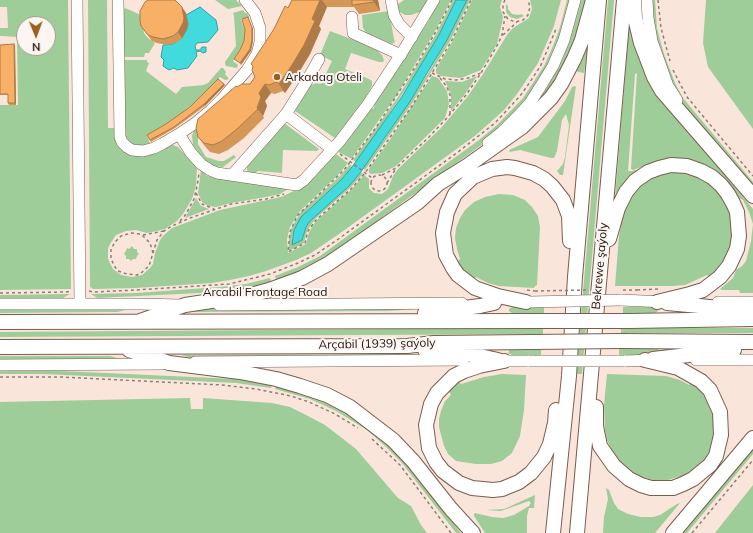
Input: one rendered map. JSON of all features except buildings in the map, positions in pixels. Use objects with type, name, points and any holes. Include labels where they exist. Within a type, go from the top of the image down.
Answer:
[{"type":"main road","points":[[140,321],[185,305],[251,295],[302,278],[328,264],[417,203],[438,184],[474,162],[522,128],[551,98],[561,84],[574,59],[582,40],[593,0]]},
{"type":"main road","name":"Bekrewe şaýoly","points":[[554,533],[568,376],[574,277],[599,0]]},
{"type":"main road","name":"Bekrewe şaýoly","points":[[577,533],[624,0]]},
{"type":"main road","points":[[634,0],[641,43],[654,77],[662,91],[753,196]]},
{"type":"main road","points":[[599,278],[618,208],[626,192],[635,181],[648,172],[671,165],[687,166],[701,171],[712,177],[721,185],[733,203],[739,222],[738,249],[729,266],[713,283],[703,290],[657,302]]},
{"type":"main road","points":[[528,302],[498,296],[475,288],[458,275],[446,255],[443,233],[446,212],[455,194],[473,177],[492,169],[507,167],[533,173],[544,179],[552,186],[563,200],[569,216],[574,277]]},
{"type":"main road","points":[[657,302],[753,311]]},
{"type":"main road","points":[[400,320],[415,314],[494,303]]},
{"type":"main road","name":"Arçabil (1939) şaýoly","points":[[0,322],[400,320],[629,321],[753,319]]},
{"type":"main road","name":"Arçabil (1939) şaýoly","points":[[0,347],[407,346],[434,343],[620,341],[753,342]]},
{"type":"main road","points":[[118,346],[169,364],[240,372],[276,379],[327,395],[350,407],[393,440],[413,461],[450,509],[473,533]]},
{"type":"main road","points":[[407,346],[431,351],[476,355],[504,361]]},
{"type":"main road","points":[[645,360],[753,348]]},
{"type":"main road","points":[[590,376],[597,396],[597,436],[600,446],[607,457],[621,473],[641,485],[651,488],[673,488],[693,479],[710,465],[716,456],[722,435],[720,412],[710,390],[701,381],[678,368],[645,360]]},
{"type":"main road","points":[[504,361],[464,370],[454,376],[437,393],[427,415],[426,425],[429,448],[436,462],[450,477],[472,488],[493,490],[502,489],[519,482],[538,466],[550,444],[555,423],[558,397],[568,376]]},
{"type":"main road","points":[[673,533],[753,438]]},
{"type":"street","points":[[77,0],[80,304]]},
{"type":"street","points":[[118,0],[120,137],[122,142],[127,147],[132,150],[143,151],[154,148],[179,134],[210,111],[244,74],[257,54],[260,42],[260,28],[255,13],[245,0]]},
{"type":"street","points":[[391,0],[394,15],[399,24],[412,37]]},
{"type":"street","points":[[179,134],[191,153],[201,164],[217,173],[297,185],[304,180],[340,141],[368,104],[401,55],[434,0]]},
{"type":"street","points":[[438,184],[502,132],[530,103],[546,78],[560,51],[570,22],[575,0]]},
{"type":"street","points":[[647,0],[652,41],[668,86],[697,131]]},
{"type":"street","points":[[352,17],[353,33],[401,55]]},
{"type":"street","points":[[232,175],[286,114],[303,89],[318,59]]},
{"type":"street","points":[[286,114],[332,149]]},
{"type":"street","name":"Arcabil Frontage Road","points":[[0,304],[185,305],[494,303],[621,295],[657,302],[753,302]]},
{"type":"street","points":[[0,365],[462,359],[504,361],[753,360]]},
{"type":"street","points":[[450,509],[465,533]]},
{"type":"path","points":[[452,0],[435,33],[401,90],[377,126],[339,176],[297,216],[290,232],[288,252],[305,243],[308,232],[316,220],[351,189],[365,173],[412,106],[451,42],[471,0]]},
{"type":"path","points":[[505,0],[502,9],[505,16],[511,21],[517,22]]},
{"type":"path","points":[[502,35],[528,15],[530,7],[528,0]]},
{"type":"path","points":[[658,0],[661,28],[671,64]]},
{"type":"path","points":[[396,168],[382,175],[376,175],[372,178],[370,183],[375,191],[382,191],[386,187],[396,168],[429,137],[450,115],[466,95],[481,73],[502,35],[505,16]]},
{"type":"path","points":[[673,69],[678,82],[691,103],[753,176]]},
{"type":"path","points":[[432,73],[450,80],[462,80],[481,73]]},
{"type":"path","points":[[440,77],[447,86],[450,95],[450,115]]},
{"type":"path","points":[[332,149],[372,178]]},
{"type":"path","points":[[179,223],[190,208],[196,193],[201,164]]},
{"type":"path","points":[[382,175],[387,180],[387,183]]},
{"type":"path","points":[[142,236],[164,231],[179,223],[231,204],[266,199],[281,195],[290,191],[297,185]]},
{"type":"path","points":[[196,193],[202,204],[216,209]]},
{"type":"path","points":[[153,253],[150,243],[136,233],[121,236],[115,242],[110,254],[111,259],[118,271],[137,275],[148,266],[153,253],[157,240],[164,231]]},
{"type":"path","points":[[0,293],[67,292],[71,290]]},
{"type":"path","points":[[535,290],[590,290]]},
{"type":"path","points":[[621,295],[637,290]]},
{"type":"path","points":[[0,377],[61,377],[251,388],[275,392],[309,402],[335,414],[361,430]]},
{"type":"path","points":[[369,436],[400,465],[451,533]]},
{"type":"path","points":[[692,533],[753,460]]},
{"type":"green space","points":[[0,0],[68,0],[71,289],[0,290],[0,105],[18,105],[17,56],[56,56],[56,16],[16,16],[16,37],[0,36],[0,28],[8,28],[7,7],[0,7]]},
{"type":"green space","points":[[88,0],[107,0],[108,128],[114,128],[115,138],[123,149],[173,145],[178,147],[197,167],[196,186],[192,199],[177,221],[165,229],[147,233],[136,230],[126,231],[116,235],[110,244],[108,249],[108,259],[113,269],[121,275],[132,277],[142,275],[150,268],[153,264],[160,240],[172,228],[220,210],[281,197],[296,190],[332,154],[335,156],[336,154],[348,163],[338,175],[300,211],[290,227],[287,239],[288,253],[306,244],[309,232],[316,221],[352,189],[364,175],[369,179],[369,188],[374,193],[382,194],[388,189],[393,176],[398,169],[441,128],[468,96],[507,35],[513,28],[529,18],[532,9],[530,0],[561,0],[554,26],[538,63],[504,110],[476,135],[311,253],[266,271],[212,283],[93,289],[90,287]]},
{"type":"green space","points":[[215,0],[236,0],[242,6],[228,9]]},
{"type":"green space","points":[[404,0],[429,0],[420,12],[405,15],[398,11],[397,5]]},
{"type":"green space","points":[[439,0],[451,0],[434,33],[396,96],[352,158],[338,152],[371,108],[373,109],[375,106],[373,105],[428,22]]},
{"type":"green space","points":[[453,0],[456,0],[439,35],[420,67],[356,162],[353,160],[398,97],[436,34]]},
{"type":"green space","points":[[467,0],[470,0],[450,41],[411,105],[365,170],[363,169],[429,72]]},
{"type":"green space","points":[[472,0],[502,0],[500,7],[503,17],[497,44],[481,70],[461,78],[441,76],[436,73],[436,69],[452,42]]},
{"type":"green space","points":[[567,0],[572,0],[558,47],[527,101],[484,143],[325,259],[310,267],[276,280],[275,276],[320,256],[479,140],[497,125],[523,98],[544,66],[560,27]]},
{"type":"green space","points":[[579,0],[587,0],[584,17],[557,83],[516,122],[531,106]]},
{"type":"green space","points":[[608,0],[614,0],[582,374],[576,374]]},
{"type":"green space","points":[[650,0],[655,0],[657,28],[664,54],[675,83],[683,98],[753,182],[753,188],[681,101],[659,57]]},
{"type":"green space","points":[[706,0],[753,0],[753,129],[708,67],[703,43]]},
{"type":"green space","points":[[506,4],[512,14],[521,14],[524,16],[517,19],[510,17],[506,12]]},
{"type":"green space","points":[[125,8],[143,16],[144,33],[155,43],[149,53],[145,53],[144,57],[123,57],[123,11]]},
{"type":"green space","points":[[243,10],[249,17],[241,19],[245,32],[245,40],[233,61],[238,65],[237,68],[226,66],[225,62],[236,46],[233,13]]},
{"type":"green space","points":[[389,11],[395,42],[392,44],[366,33],[363,28],[362,15]]},
{"type":"green space","points":[[630,17],[665,104],[753,209],[753,224],[743,200],[739,198],[721,174],[712,168],[693,161],[650,164],[633,170],[631,169],[637,73],[635,74],[628,171],[632,171],[648,167],[615,198]]},
{"type":"green space","points":[[330,31],[375,48],[382,55],[384,60],[383,62],[379,62],[351,53],[345,69],[369,79],[372,81],[372,86],[362,103],[335,138],[295,111],[311,85],[316,83],[321,84],[332,61],[320,55]]},
{"type":"green space","points":[[589,38],[584,73],[574,71]]},
{"type":"green space","points":[[123,60],[147,60],[149,63],[146,71],[176,94],[182,87],[203,85],[208,83],[221,68],[223,68],[226,72],[225,74],[229,79],[225,80],[220,77],[179,116],[147,136],[150,143],[139,146],[127,140],[125,136]]},
{"type":"green space","points":[[432,76],[438,78],[447,91],[449,104],[445,118],[396,166],[382,173],[369,173],[369,169]]},
{"type":"green space","points":[[477,76],[451,111],[451,95],[445,81],[462,82]]},
{"type":"green space","points":[[576,86],[563,175],[560,175],[557,171],[563,164],[565,157],[569,125],[566,114],[562,120],[557,151],[554,158],[520,150],[510,152],[509,150],[538,137],[565,101],[572,87]]},
{"type":"green space","points":[[203,122],[198,144],[206,157],[224,161],[234,155],[236,157],[223,167],[212,166],[203,159],[193,145],[192,136],[194,130]]},
{"type":"green space","points":[[284,123],[319,149],[317,151],[283,150],[282,173],[258,171],[255,173],[249,172],[247,170],[247,166]]},
{"type":"green space","points":[[350,164],[352,167],[342,179],[308,210],[294,230],[292,240],[302,240],[309,222],[349,186],[361,172],[363,174],[350,188],[315,219],[307,231],[304,243],[289,251],[289,239],[292,227],[301,212],[340,176]]},
{"type":"green space","points":[[201,170],[207,176],[288,189],[280,194],[266,197],[216,207],[208,206],[202,202],[198,193]]},
{"type":"green space","points":[[668,173],[681,173],[695,176],[708,183],[719,193],[729,211],[732,220],[733,229],[731,254],[710,280],[707,275],[685,285],[615,286],[619,236],[623,212],[640,186],[653,178]]},
{"type":"green space","points":[[499,194],[513,195],[525,200],[538,216],[540,227],[537,285],[534,288],[499,286],[488,283],[476,277],[473,281],[456,263],[460,259],[455,238],[456,228],[460,218],[465,210],[474,202],[485,197]]},
{"type":"green space","points":[[196,198],[201,206],[209,209],[185,218]]},
{"type":"green space","points":[[753,224],[753,293],[740,293],[739,290],[722,290],[720,289],[733,278],[736,270],[746,261]]},
{"type":"green space","points":[[132,246],[134,249],[137,249],[139,254],[136,259],[131,261],[126,259],[124,254],[127,248],[129,249]]},
{"type":"green space","points":[[270,278],[271,282],[221,292],[97,298],[91,294],[136,293],[220,287],[246,284]]},
{"type":"green space","points":[[70,294],[63,298],[0,299],[0,295]]},
{"type":"green space","points":[[655,306],[658,311],[655,313],[623,313],[623,307]]},
{"type":"green space","points":[[434,307],[387,311],[190,312],[207,309]]},
{"type":"green space","points":[[512,307],[544,307],[544,313],[512,313],[509,309]]},
{"type":"green space","points":[[130,309],[117,312],[0,313],[0,310]]},
{"type":"green space","points":[[543,328],[543,334],[0,337],[0,332]]},
{"type":"green space","points":[[621,328],[753,328],[753,333],[621,333]]},
{"type":"green space","points":[[619,348],[656,348],[659,352],[656,355],[619,355]]},
{"type":"green space","points":[[510,349],[541,349],[541,355],[512,355],[508,353]]},
{"type":"green space","points":[[181,355],[425,355],[195,359]]},
{"type":"green space","points":[[0,356],[110,356],[121,359],[0,360]]},
{"type":"green space","points":[[0,371],[61,371],[236,379],[272,385],[271,388],[236,383],[43,374],[0,374]]},
{"type":"green space","points":[[502,374],[526,375],[524,410],[520,436],[512,453],[502,461],[491,464],[476,464],[456,461],[448,454],[444,446],[439,427],[441,411],[445,401],[451,395],[448,390],[457,379],[461,384],[484,377]]},
{"type":"green space","points":[[607,374],[666,376],[680,380],[689,385],[693,380],[706,398],[714,418],[715,431],[712,445],[706,459],[685,475],[668,480],[652,480],[642,477],[634,474],[625,467],[613,453],[607,440],[605,430],[604,405]]},
{"type":"green space","points":[[276,386],[324,401],[350,415],[372,430],[405,461],[461,533],[456,533],[402,463],[367,430],[336,411],[310,399],[275,389]]},
{"type":"green space","points":[[190,398],[191,409],[203,409],[203,398],[272,403],[290,407],[325,425],[356,449],[398,498],[411,506],[427,533],[0,533],[0,402]]},
{"type":"green space","points":[[753,448],[753,454],[687,533],[682,533]]},
{"type":"green space","points":[[753,485],[753,533],[715,533],[726,519]]},
{"type":"green space","points":[[606,488],[609,490],[618,509],[628,514],[641,517],[653,517],[660,515],[680,503],[655,533],[603,533],[604,517],[608,499]]},
{"type":"green space","points":[[535,495],[534,508],[529,508],[527,516],[527,533],[485,533],[474,516],[475,513],[503,518],[514,515],[529,506],[531,503],[529,501],[501,511],[486,510],[504,509]]},
{"type":"water","points":[[456,0],[467,0],[447,40],[409,103],[360,173],[349,186],[309,222],[302,240],[292,245],[294,230],[301,217],[342,179],[401,98],[439,35]]},
{"type":"water","points":[[200,7],[216,20],[218,30],[208,42],[197,43],[195,46],[196,50],[206,47],[206,52],[196,52],[197,56],[188,68],[177,70],[174,68],[169,70],[163,66],[164,60],[161,57],[163,45],[173,44],[182,38],[188,24],[186,15]]},
{"type":"place","name":"Arkadag Oteli","points":[[277,77]]}]
